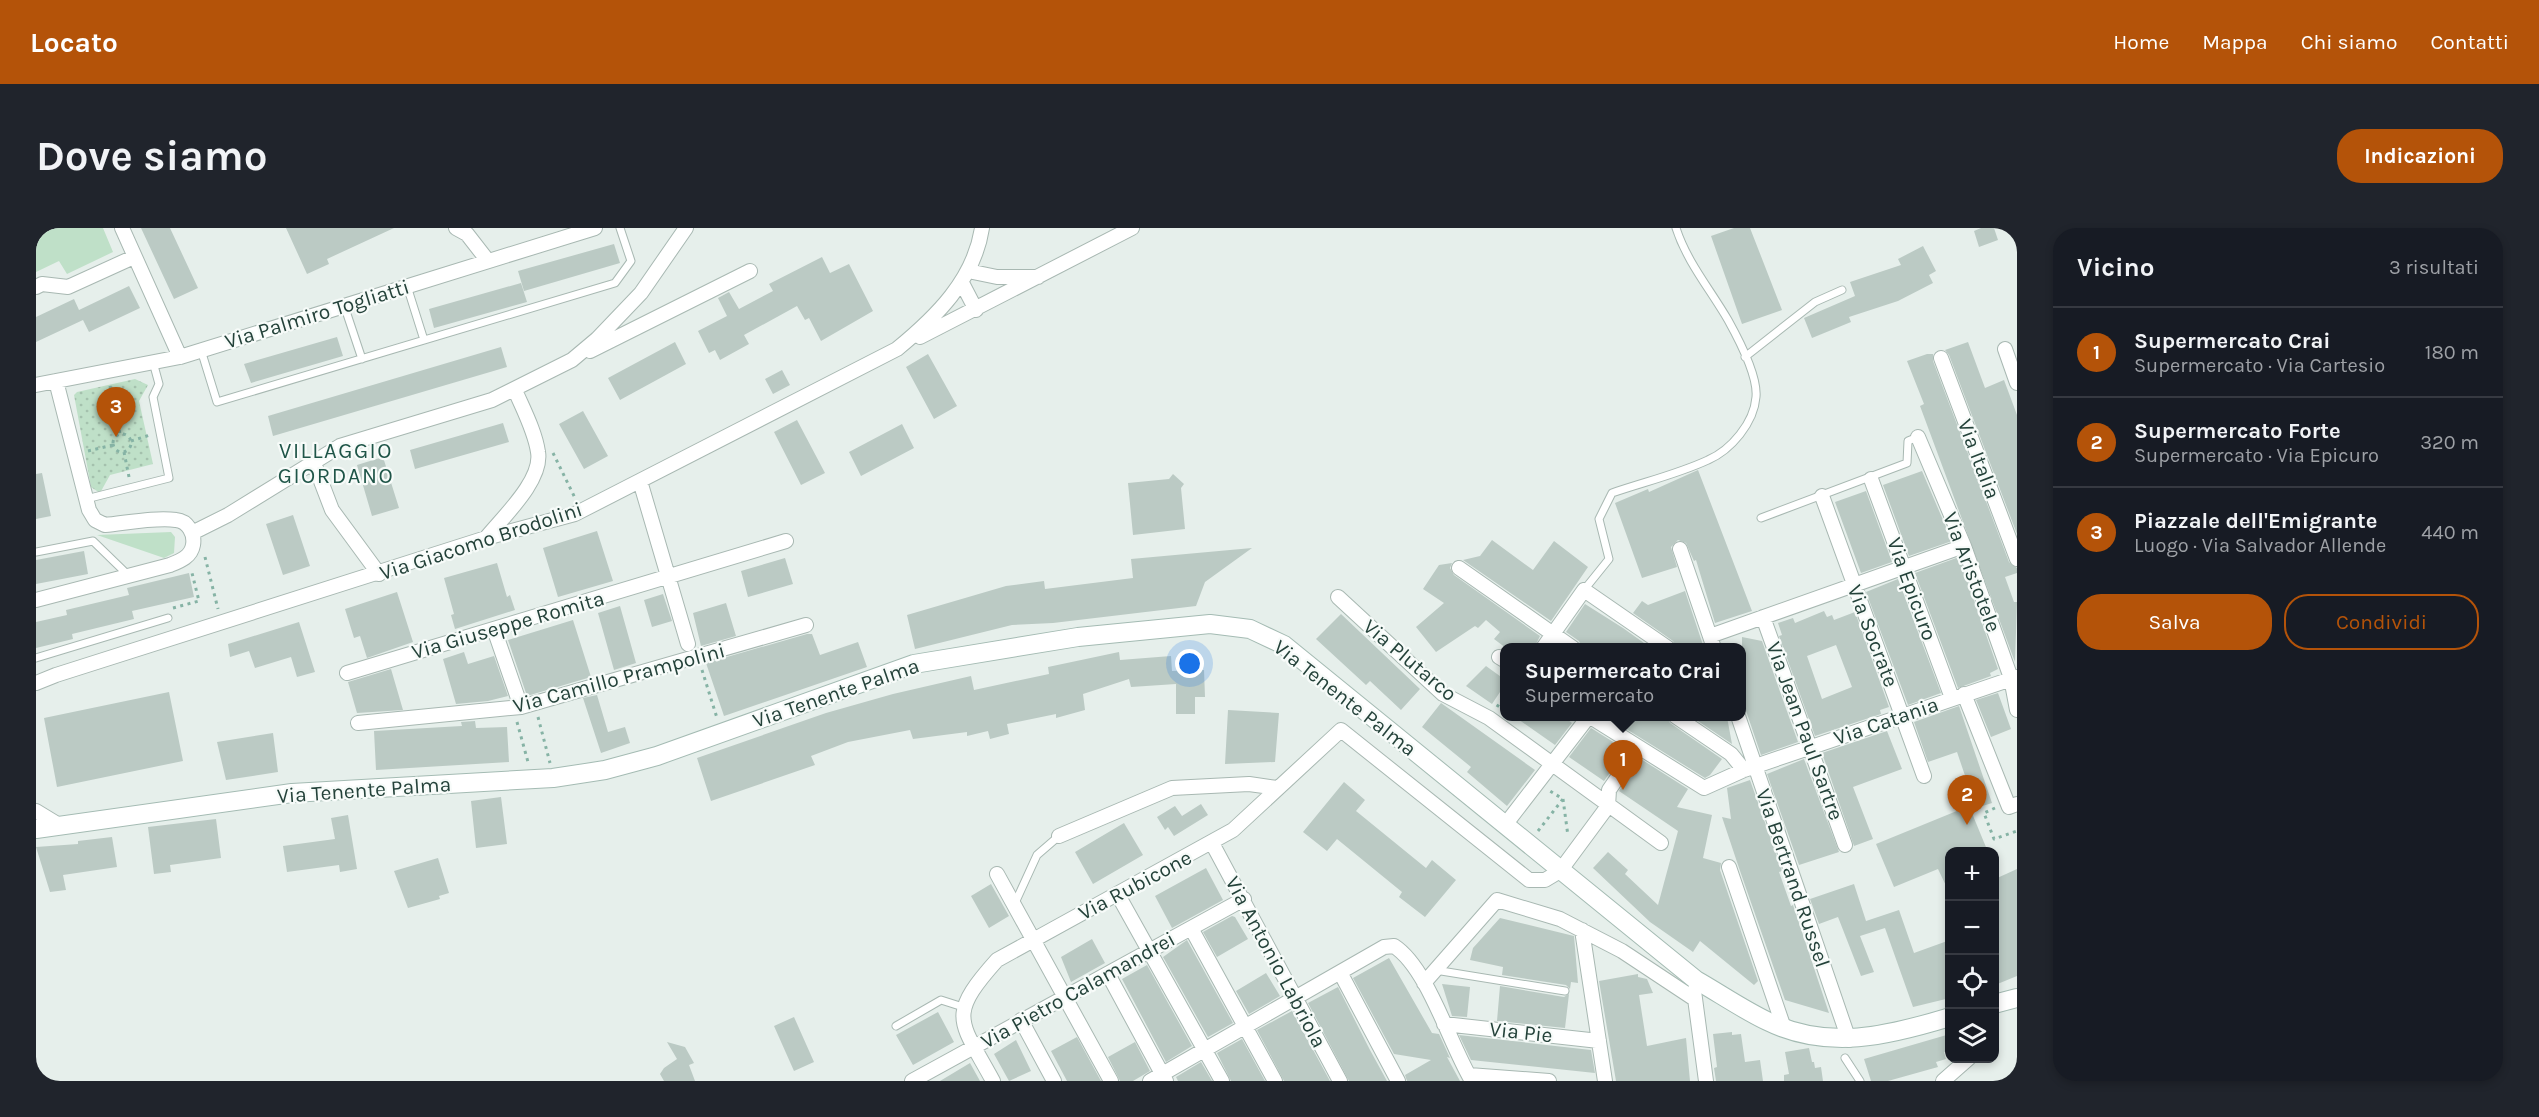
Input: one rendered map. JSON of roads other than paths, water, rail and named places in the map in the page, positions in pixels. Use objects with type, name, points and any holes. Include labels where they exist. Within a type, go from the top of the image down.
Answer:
[{"type":"main road","name":"Via Tenente Palma","points":[[36,829],[292,793],[554,778],[605,770],[657,756],[914,664],[1078,637],[1210,624],[1250,629],[1284,645],[1695,980],[1784,1029],[1847,1049],[1945,1019]]},
{"type":"main road","points":[[1999,1003],[2017,998]]},
{"type":"street","points":[[122,228],[180,357]]},
{"type":"street","points":[[456,228],[467,234],[488,261]]},
{"type":"street","name":"Via Palmiro Togliatti","points":[[36,385],[180,357],[595,228]]},
{"type":"street","points":[[572,360],[597,339],[641,293],[686,228]]},
{"type":"street","name":"Via Giacomo Brodolini","points":[[36,683],[221,622],[581,510],[897,349],[929,323],[965,277],[980,244],[982,228]]},
{"type":"street","points":[[897,349],[1132,228]]},
{"type":"street","points":[[36,287],[42,284],[68,287],[134,257]]},
{"type":"street","points":[[192,533],[219,520],[340,446],[492,400],[750,271]]},
{"type":"street","points":[[976,310],[965,277],[1040,277]]},
{"type":"street","points":[[2005,349],[2017,383]]},
{"type":"street","name":"Via Italia","points":[[1941,358],[2017,559]]},
{"type":"street","points":[[36,600],[170,565],[188,555],[193,546],[192,533],[183,522],[177,520],[105,525],[95,520],[86,499],[56,381]]},
{"type":"street","points":[[486,538],[534,477],[539,460],[535,442],[515,390]]},
{"type":"street","name":"Via Aristotele","points":[[1918,437],[1964,546],[2014,678],[2017,710]]},
{"type":"street","points":[[314,463],[332,510],[379,574]]},
{"type":"street","name":"Via Epicuro","points":[[1871,479],[1904,567],[1958,696],[2012,804]]},
{"type":"street","points":[[640,481],[688,644]]},
{"type":"street","name":"Via Socrate","points":[[1822,496],[1924,776]]},
{"type":"street","name":"Via Giuseppe Romita","points":[[346,673],[670,578],[786,541]]},
{"type":"street","points":[[1680,549],[1712,642],[1764,617],[1964,546]]},
{"type":"street","points":[[1459,568],[1566,643]]},
{"type":"street","points":[[1547,643],[1584,590],[1661,643]]},
{"type":"street","name":"Via Plutarco","points":[[1338,597],[1443,694],[1489,718],[1661,843]]},
{"type":"street","name":"Via Jean Paul Sartre","points":[[1764,617],[1845,845]]},
{"type":"street","name":"Via Camillo Prampolini","points":[[358,723],[523,707],[806,625]]},
{"type":"street","points":[[494,629],[523,707]]},
{"type":"street","name":"Via Catania","points":[[1638,748],[1704,788],[1749,768],[2014,678]]},
{"type":"street","points":[[1504,825],[1586,721]]},
{"type":"street","points":[[1560,871],[1608,806],[1610,790],[1638,748],[1595,721]]},
{"type":"street","points":[[1681,721],[1749,768]]},
{"type":"street","name":"Via Bertrand Russel","points":[[1739,721],[1749,768],[1847,1049]]},
{"type":"street","name":"Via Rubicone","points":[[963,1007],[975,985],[997,960],[1233,830],[1341,730]]},
{"type":"street","name":"Via Tenente Palma","points":[[1341,730],[1529,880],[1545,880],[1560,871]]},
{"type":"street","points":[[1059,836],[1172,788],[1249,784],[1277,788]]},
{"type":"street","points":[[36,811],[59,825]]},
{"type":"street","name":"Via Antonio Labriola","points":[[1212,843],[1340,1081]]},
{"type":"street","points":[[1729,867],[1784,1029]]},
{"type":"street","points":[[997,874],[1111,1081]]},
{"type":"street","points":[[1118,895],[1222,1081]]},
{"type":"street","name":"Via Pietro Calamandrei","points":[[912,1081],[1244,899]]},
{"type":"street","points":[[1424,983],[1497,900],[1560,919],[1582,930],[1622,951],[1693,998]]},
{"type":"street","points":[[1191,928],[1275,1081]]},
{"type":"street","points":[[1582,930],[1605,1081]]},
{"type":"street","points":[[1108,974],[1159,1079],[1384,947],[1394,946],[1402,951],[1424,983],[1470,1078],[1549,1081]]},
{"type":"street","points":[[1341,974],[1398,1081]]},
{"type":"street","points":[[1695,980],[1693,998],[1706,1081]]},
{"type":"street","points":[[963,1007],[963,1026],[993,1081]]},
{"type":"street","points":[[1021,1020],[1054,1081]]},
{"type":"street","name":"Via Pie","points":[[1444,1024],[1599,1041]]},
{"type":"street","points":[[1943,1081],[1964,1063]]},
{"type":"lane","points":[[201,350],[217,402],[615,283],[631,261],[620,228]]},
{"type":"lane","points":[[1584,590],[1609,559],[1599,519],[1612,493],[1709,460],[1730,446],[1748,424],[1756,396],[1745,357],[1729,321],[1690,259],[1676,228]]},
{"type":"lane","points":[[406,286],[424,340]]},
{"type":"lane","points":[[1745,357],[1815,302],[1842,290]]},
{"type":"lane","points":[[344,305],[362,358]]},
{"type":"lane","points":[[86,499],[169,478],[153,397],[159,384],[153,362]]},
{"type":"lane","points":[[1761,518],[1871,479],[1908,463],[1908,441],[1918,437]]},
{"type":"lane","points":[[36,552],[93,541],[129,576]]},
{"type":"lane","points":[[36,658],[168,618]]},
{"type":"lane","points":[[1015,906],[1018,893],[1037,855],[1059,836]]},
{"type":"lane","points":[[1435,970],[1565,991]]},
{"type":"lane","points":[[896,1026],[941,1000],[963,1007]]},
{"type":"lane","points":[[1847,1049],[1860,1081]]},
{"type":"place","name":"Piazzale dell'Emigrante","points":[[116,437]]},
{"type":"place","name":"Supermercato Crai","points":[[1623,790]]},
{"type":"place","name":"Supermercato Forte","points":[[1967,825]]},
{"type":"district","name":"VILLAGGIO GIORDANO","points":[[336,462]]}]
